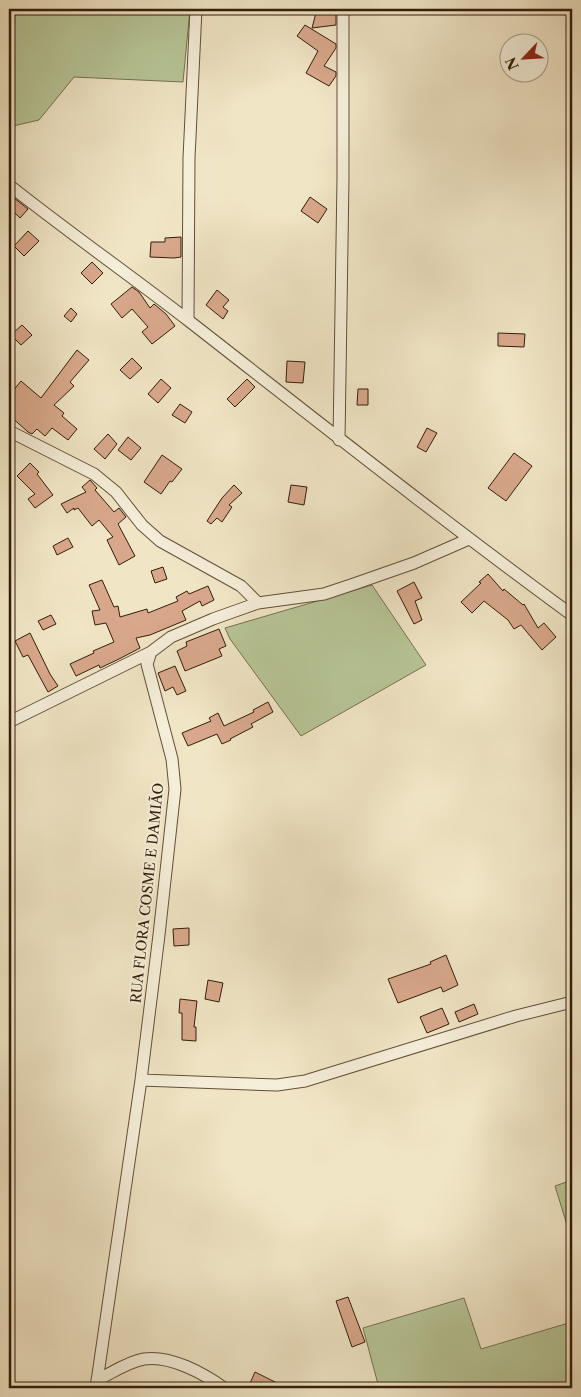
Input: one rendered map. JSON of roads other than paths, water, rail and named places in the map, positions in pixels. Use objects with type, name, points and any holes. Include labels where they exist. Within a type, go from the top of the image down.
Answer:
[{"type":"street","points":[[188,320],[189,158],[196,9]]},
{"type":"street","points":[[339,440],[343,178],[343,9]]},
{"type":"street","points":[[9,185],[58,224],[188,320],[339,440],[572,615]]},
{"type":"street","points":[[9,431],[94,474],[116,492],[151,534],[160,541],[241,586],[258,603]]},
{"type":"street","points":[[9,722],[151,652],[171,637],[258,603],[324,594],[414,563],[469,539]]},
{"type":"street","name":"RUA FLORA COSME E DAMIÃO","points":[[97,1384],[141,1080],[175,789],[172,759],[147,664],[151,652]]},
{"type":"street","points":[[141,1080],[277,1085],[305,1081],[508,1018],[572,1002]]},
{"type":"street","points":[[97,1384],[134,1362],[153,1358],[191,1370],[224,1388]]}]
